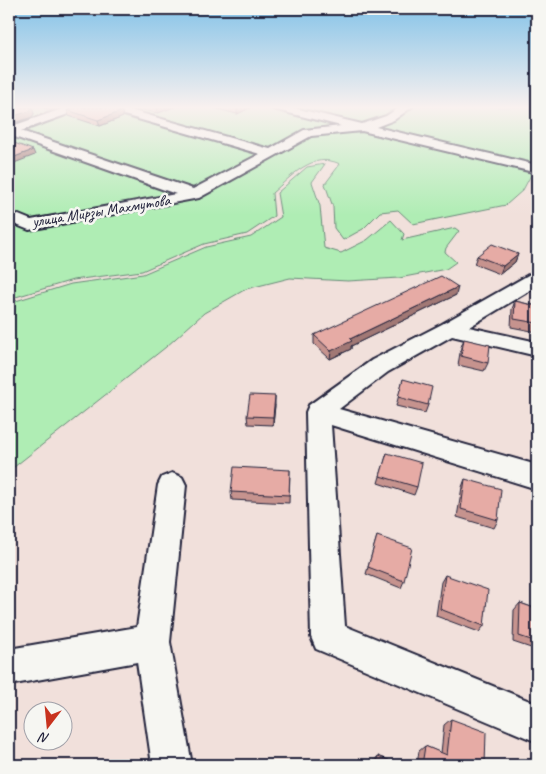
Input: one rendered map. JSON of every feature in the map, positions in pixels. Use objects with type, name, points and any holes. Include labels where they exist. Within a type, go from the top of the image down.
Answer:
[{"type":"street","points":[[44,143],[194,195]]},
{"type":"street","points":[[236,143],[271,153]]},
{"type":"street","name":"улица Мирзы Махмутова","points":[[9,216],[29,225],[194,195],[289,143]]},
{"type":"street","points":[[430,143],[537,169]]},
{"type":"street","points":[[318,412],[380,366],[537,278]]},
{"type":"street","points":[[449,329],[537,349]]},
{"type":"street","points":[[318,412],[537,477]]},
{"type":"street","points":[[318,412],[328,637],[537,723]]},
{"type":"street","points":[[172,485],[152,642],[172,765]]},
{"type":"street","points":[[9,667],[152,642]]},
{"type":"green space","points":[[9,143],[537,143],[537,172],[532,173],[523,190],[506,205],[413,224],[398,210],[380,212],[363,229],[343,240],[334,228],[333,207],[325,184],[340,164],[320,161],[303,167],[272,193],[274,216],[247,234],[204,244],[142,271],[73,280],[9,299]]},
{"type":"green space","points":[[325,164],[312,182],[320,206],[324,248],[341,253],[367,240],[391,220],[404,234],[402,240],[455,228],[459,231],[445,252],[456,262],[446,269],[399,278],[348,281],[290,278],[246,289],[204,313],[166,347],[9,471],[9,303],[71,284],[143,274],[206,247],[251,237],[281,217],[277,193],[307,167]]},
{"type":"building","points":[[9,143],[15,143],[33,150],[9,159]]},
{"type":"building","points":[[492,244],[518,254],[503,266],[477,256]]},
{"type":"building","points":[[441,276],[458,287],[350,339],[352,341],[331,351],[314,335]]},
{"type":"building","points":[[515,301],[537,306],[537,323],[514,319]]},
{"type":"building","points":[[464,339],[490,345],[488,363],[461,356]]},
{"type":"building","points":[[403,379],[432,387],[428,405],[398,397]]},
{"type":"building","points":[[250,395],[275,396],[273,417],[247,416]]},
{"type":"building","points":[[387,453],[422,463],[417,487],[380,476]]},
{"type":"building","points":[[234,467],[290,470],[289,495],[231,492]]},
{"type":"building","points":[[465,479],[501,489],[498,520],[461,509]]},
{"type":"building","points":[[377,536],[412,548],[404,581],[368,567]]},
{"type":"building","points":[[445,575],[488,590],[484,626],[440,609]]},
{"type":"building","points":[[520,603],[537,609],[537,642],[519,636]]},
{"type":"building","points":[[451,719],[486,732],[485,765],[422,765],[425,746],[447,755]]},
{"type":"building","points":[[378,756],[401,765],[376,765]]}]
